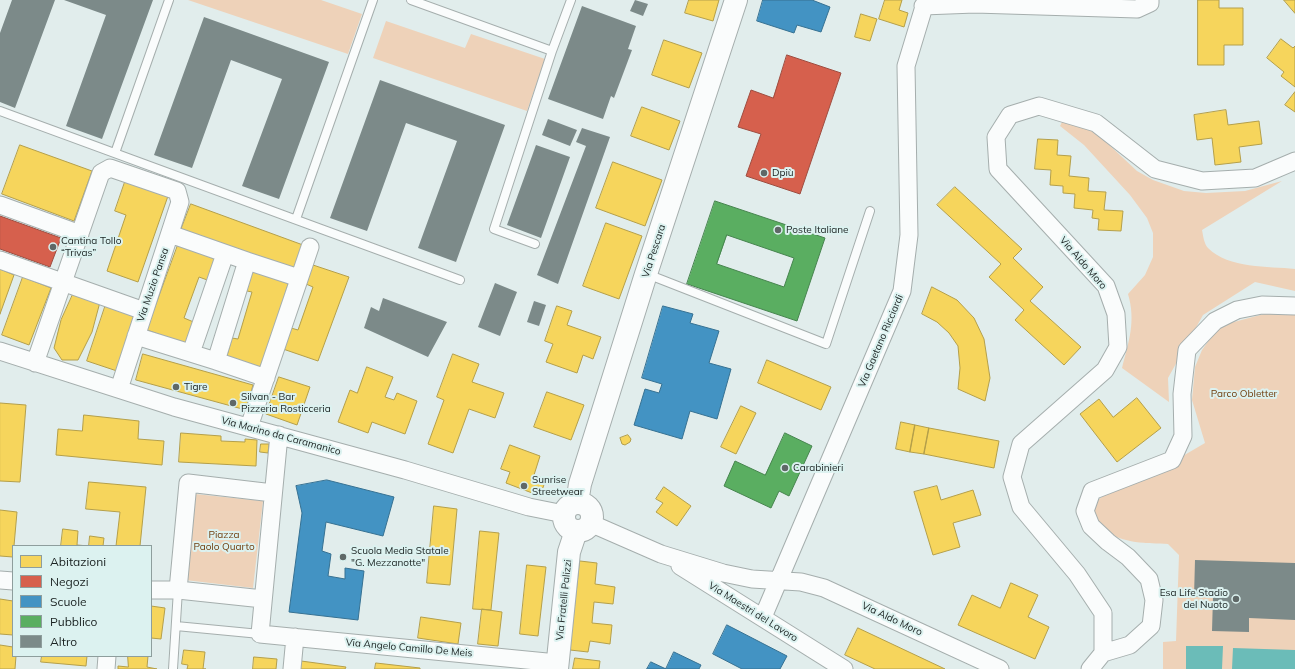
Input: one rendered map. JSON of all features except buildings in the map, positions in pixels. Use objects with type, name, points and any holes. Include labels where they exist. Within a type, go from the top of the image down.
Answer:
[{"type":"street","name":"Via Pescara","points":[[577,518],[580,484],[646,274],[736,0]]},
{"type":"street","points":[[925,3],[1137,9],[1150,3],[1150,0]]},
{"type":"street","name":"Via Gaetano Ricciardi","points":[[764,617],[902,291],[908,235],[906,66],[925,3]]},
{"type":"street","name":"Via Aldo Moro","points":[[1103,653],[1103,613],[1077,574],[1021,507],[1012,478],[1021,444],[1105,370],[1118,346],[1116,314],[1106,286],[998,169],[996,137],[1010,115],[1039,106],[1096,124],[1155,169],[1202,181],[1255,178],[1295,161]]},
{"type":"street","name":"Via Muzio Pansa","points":[[80,234],[101,173],[110,168],[177,191],[180,202],[119,389]]},
{"type":"street","points":[[0,205],[80,234],[35,363]]},
{"type":"street","points":[[170,234],[299,278]]},
{"type":"street","points":[[249,427],[310,247]]},
{"type":"street","points":[[191,353],[225,254]]},
{"type":"street","points":[[0,260],[144,311]]},
{"type":"street","points":[[216,361],[247,261]]},
{"type":"street","points":[[1090,669],[1103,653],[1130,645],[1151,626],[1154,600],[1149,579],[1128,557],[1108,542],[1091,526],[1085,511],[1092,491],[1172,460],[1183,436],[1182,394],[1187,350],[1214,321],[1237,310],[1262,305],[1295,306]]},
{"type":"street","points":[[136,336],[266,378]]},
{"type":"street","name":"Via Marino da Caramanico","points":[[0,351],[174,407],[405,470],[529,508],[577,518]]},
{"type":"street","points":[[260,634],[279,436]]},
{"type":"street","points":[[178,590],[188,483],[273,492]]},
{"type":"street","name":"Via Maestri del Lavoro","points":[[577,518],[661,554],[752,579],[780,581]]},
{"type":"street","name":"Via Fratelli Palizzi","points":[[557,666],[570,552],[577,518]]},
{"type":"street","name":"Via Maestri del Lavoro","points":[[661,554],[764,617],[844,669]]},
{"type":"street","points":[[0,580],[12,581]]},
{"type":"street","name":"Via Aldo Moro","points":[[780,581],[801,582],[824,588],[1000,669]]},
{"type":"street","points":[[152,590],[178,590],[263,599]]},
{"type":"street","name":"Via Angelo Camillo De Meis","points":[[260,634],[557,666]]},
{"type":"street","points":[[292,669],[295,637]]},
{"type":"street","points":[[106,669],[107,657]]},
{"type":"lane","points":[[115,153],[169,0]]},
{"type":"lane","points":[[296,219],[373,0]]},
{"type":"lane","points":[[411,0],[552,51]]},
{"type":"lane","points":[[535,244],[494,229],[552,51],[571,0]]},
{"type":"lane","points":[[0,111],[460,280]]},
{"type":"lane","points":[[646,274],[826,344],[870,211]]},
{"type":"lane","points":[[173,669],[178,590]]},
{"type":"lane","points":[[176,626],[260,634]]},
{"type":"green space","points":[[188,0],[321,0],[362,14],[348,54]]},
{"type":"green space","points":[[386,21],[465,48],[471,34],[545,59],[527,111],[373,58]]},
{"type":"green space","points":[[1063,120],[1090,127],[1137,171],[1153,180],[1184,191],[1206,193],[1245,191],[1282,181],[1202,230],[1208,248],[1227,260],[1261,267],[1295,269],[1295,291],[1255,282],[1203,315],[1168,378],[1169,402],[1122,368],[1131,331],[1131,313],[1128,294],[1145,275],[1153,257],[1153,233],[1147,218],[1130,195],[1084,145],[1060,126]]},
{"type":"green space","name":"Parco Obletter","points":[[1295,313],[1295,669],[1163,669],[1163,642],[1176,641],[1179,555],[1168,544],[1135,542],[1112,535],[1100,525],[1093,515],[1098,500],[1116,486],[1152,474],[1205,443],[1192,400],[1195,367],[1202,350],[1219,326],[1264,314]]},
{"type":"green space","name":"Piazza Paolo Quarto","points":[[195,494],[263,501],[253,588],[185,580]]},
{"type":"water","points":[[1186,646],[1223,646],[1222,669],[1186,669]]},
{"type":"water","points":[[1233,648],[1295,650],[1295,669],[1232,669]]},
{"type":"place","name":"Dpiù","points":[[764,173]]},
{"type":"place","name":"Poste Italiane","points":[[778,230]]},
{"type":"place","name":"Cantina Tollo “Trivas”","points":[[53,247]]},
{"type":"place","name":"Tigre","points":[[176,387]]},
{"type":"place","name":"Silvan - Bar Pizzeria Rosticceria","points":[[233,403]]},
{"type":"place","name":"Carabinieri","points":[[785,468]]},
{"type":"place","name":"Sunrise Streetwear","points":[[524,486]]},
{"type":"place","name":"Scuola Media Statale \"G. Mezzanotte\"","points":[[343,557]]},
{"type":"place","name":"Esa Life Stadio del Nuoto","points":[[1236,599]]}]
